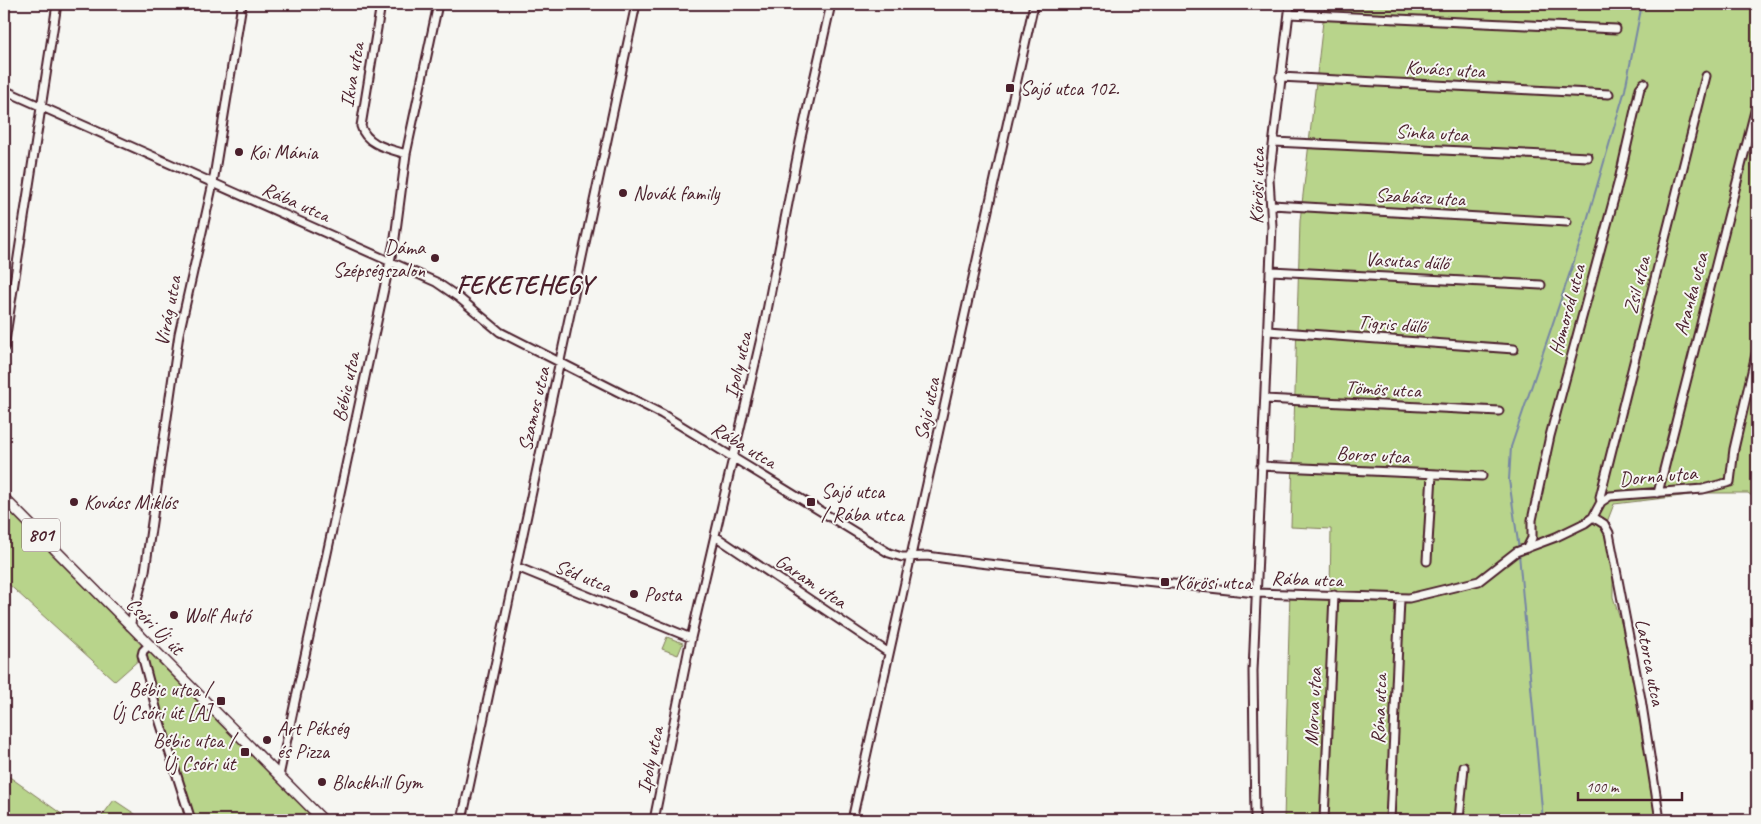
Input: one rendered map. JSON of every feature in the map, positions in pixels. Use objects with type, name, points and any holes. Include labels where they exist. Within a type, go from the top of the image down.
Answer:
[{"type":"main road","name":"Csóri Új út","points":[[4,498],[323,820]]},
{"type":"street","points":[[4,348],[57,4]]},
{"type":"street","name":"Virág utca","points":[[130,626],[144,571],[181,323],[214,183],[242,4]]},
{"type":"street","name":"Ikva utca","points":[[381,4],[361,126],[367,138],[375,143],[406,154]]},
{"type":"street","name":"Bébic utca","points":[[279,776],[390,262],[406,154],[438,4]]},
{"type":"street","name":"Szamos utca","points":[[462,820],[636,4]]},
{"type":"street","name":"Ipoly utca","points":[[654,820],[692,638],[764,329],[800,142],[830,4]]},
{"type":"street","name":"Sajó utca","points":[[852,820],[912,558],[941,414],[978,263],[1034,4]]},
{"type":"street","name":"Kőrösi utca","points":[[1255,820],[1253,671],[1271,271],[1272,205],[1270,179],[1280,77],[1290,4]]},
{"type":"street","points":[[1289,14],[1616,29]]},
{"type":"street","name":"Zsil utca","points":[[1601,502],[1600,496],[1706,76]]},
{"type":"street","name":"Kovács utca","points":[[1280,77],[1609,94]]},
{"type":"street","name":"Homoród utca","points":[[1522,550],[1532,538],[1532,520],[1550,436],[1619,180],[1640,88],[1644,83]]},
{"type":"street","name":"Rába utca","points":[[4,90],[448,289],[500,332],[628,395],[889,553],[912,558],[927,556],[1256,593],[1400,598],[1424,596],[1479,581],[1522,550]]},
{"type":"street","name":"Aranka utca","points":[[1658,494],[1757,103]]},
{"type":"street","name":"Sinka utca","points":[[1274,142],[1588,157]]},
{"type":"street","name":"Szabász utca","points":[[1272,205],[1567,222]]},
{"type":"street","name":"Vasutas dűlő","points":[[1271,271],[1541,285]]},
{"type":"street","name":"Tigris dűlő","points":[[1268,331],[1514,349]]},
{"type":"street","name":"Dorna utca","points":[[1593,517],[1601,502],[1610,496],[1658,494],[1703,489],[1730,482],[1734,449],[1757,350]]},
{"type":"street","name":"Tömös utca","points":[[1265,399],[1499,412]]},
{"type":"street","name":"Boros utca","points":[[1261,466],[1482,476]]},
{"type":"street","points":[[1427,560],[1432,474]]},
{"type":"street","points":[[1522,550],[1572,530],[1593,517]]},
{"type":"street","name":"Latorca utca","points":[[1593,517],[1604,524],[1608,533],[1641,698],[1660,820]]},
{"type":"street","name":"Garam utca","points":[[715,536],[889,653]]},
{"type":"street","name":"Séd utca","points":[[517,567],[692,638]]},
{"type":"street","name":"Morva utca","points":[[1324,820],[1334,595]]},
{"type":"street","name":"Róna utca","points":[[1390,820],[1400,598]]},
{"type":"street","points":[[149,645],[143,651],[144,663],[159,719],[191,820]]},
{"type":"street","points":[[1459,820],[1464,767]]},
{"type":"green space","points":[[1325,4],[1757,4],[1757,500],[1748,493],[1707,493],[1614,504],[1607,522],[1603,524],[1613,568],[1613,597],[1631,654],[1657,820],[1284,820],[1290,590],[1330,591],[1331,529],[1291,527],[1300,221]]},
{"type":"green space","points":[[4,498],[323,820],[185,820],[141,658],[115,681],[4,580]]},
{"type":"green space","points":[[667,637],[683,643],[678,655],[662,649]]},
{"type":"green space","points":[[4,773],[70,820],[4,820]]},
{"type":"green space","points":[[114,800],[144,820],[99,820]]},
{"type":"waterway","points":[[1519,549],[1509,480],[1511,447],[1583,234],[1625,90],[1642,4]]},
{"type":"waterway","points":[[1519,554],[1543,820]]},
{"type":"place","name":"Sajó utca 102.","points":[[1010,88]]},
{"type":"place","name":"Koi Mánia","points":[[239,152]]},
{"type":"place","name":"Novák family","points":[[623,193]]},
{"type":"place","name":"Dáma Szépségszalon","points":[[435,258]]},
{"type":"place","name":"Kovács Miklós","points":[[74,502]]},
{"type":"place","name":"Sajó utca / Rába utca","points":[[811,502]]},
{"type":"place","name":"Kőrösi utca","points":[[1165,582]]},
{"type":"place","name":"Posta","points":[[634,594]]},
{"type":"place","name":"Wolf Autó","points":[[174,615]]},
{"type":"place","name":"Bébic utca / Új Csóri út [A]","points":[[221,701]]},
{"type":"place","name":"Art Pékség és Pizza","points":[[267,740]]},
{"type":"place","name":"Bébic utca / Új Csóri út","points":[[245,752]]},
{"type":"place","name":"Blackhill Gym","points":[[322,782]]},
{"type":"district","name":"FEKETEHEGY","points":[[525,285]]}]
